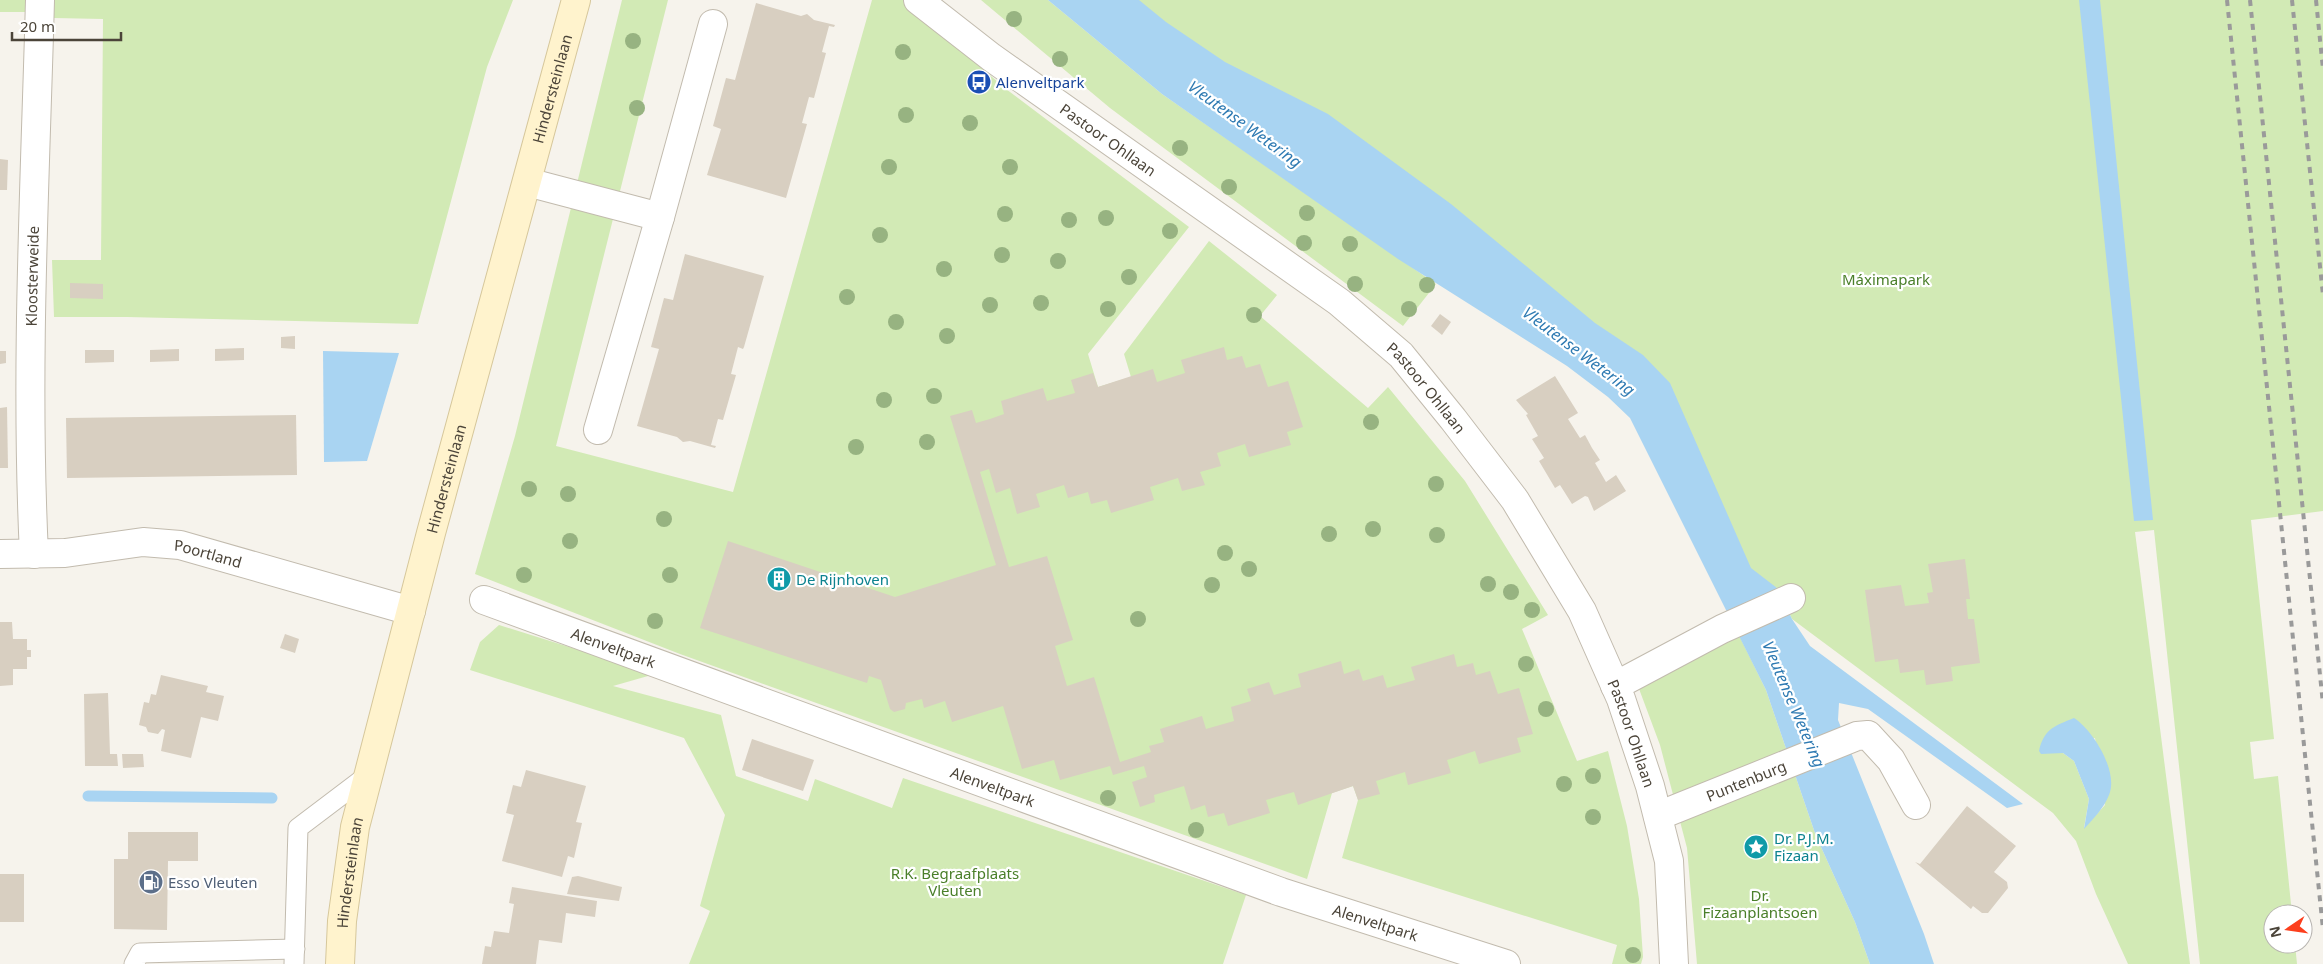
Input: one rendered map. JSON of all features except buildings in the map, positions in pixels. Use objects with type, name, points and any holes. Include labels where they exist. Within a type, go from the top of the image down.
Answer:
[{"type":"street","name":"Kloosterweide","points":[[34,554],[31,496],[32,352],[40,0]]},
{"type":"street","name":"Hindersteinlaan","points":[[340,964],[347,874],[355,827],[411,611],[576,0]]},
{"type":"street","name":"Pastoor Ohllaan","points":[[918,0],[991,57],[1339,302],[1401,355],[1515,500],[1582,611],[1615,686],[1650,786],[1669,861],[1674,964]]},
{"type":"street","points":[[598,430],[660,217],[713,24]]},
{"type":"street","points":[[526,182],[660,217]]},
{"type":"street","name":"Poortland","points":[[0,554],[65,553],[143,542],[180,544],[411,611]]},
{"type":"street","points":[[1615,686],[1722,629],[1791,598]]},
{"type":"street","name":"Alenveltpark","points":[[484,600],[1281,892],[1506,964]]},
{"type":"street","name":"Puntenburg","points":[[1658,816],[1856,736],[1868,735],[1891,760],[1916,805]]},
{"type":"lane","points":[[134,964],[140,953],[294,956],[298,828],[368,775]]},
{"type":"green space","points":[[0,0],[28,0],[28,12],[0,12]]},
{"type":"green space","points":[[54,0],[513,0],[487,67],[418,324],[54,317],[52,260],[101,260],[103,19],[54,18]]},
{"type":"green space","points":[[622,0],[668,0],[556,446],[733,492],[872,0],[903,0],[1006,89],[1189,227],[1088,354],[1098,387],[1131,377],[1124,354],[1209,241],[1277,295],[1260,316],[1368,408],[1388,387],[1465,481],[1548,615],[1522,629],[1577,761],[1608,751],[1627,826],[1639,899],[1643,957],[1641,964],[1612,964],[1617,945],[1342,858],[1358,800],[1353,786],[1332,793],[1307,879],[680,654],[475,574],[515,436]]},
{"type":"green space","points":[[981,0],[1048,0],[1162,94],[1436,284],[1403,326],[1110,108]]},
{"type":"green space","name":"Máximapark","points":[[1092,0],[2323,0],[2323,511],[2251,520],[2274,739],[2250,742],[2254,779],[2278,776],[2291,904],[2263,904],[2263,954],[2296,954],[2297,964],[2200,964],[2154,530],[2135,532],[2190,964],[2128,964],[2096,894],[2076,841],[2053,813],[1792,619],[1777,588],[1737,576],[1627,389]],"holes":[[[2095,738],[2105,805],[2084,828],[2089,799],[2074,761],[2063,753],[2041,753]]]},
{"type":"green space","name":"Dr. Fizaanplantsoen","points":[[1728,613],[1766,690],[1816,836],[1855,922],[1870,964],[1697,964],[1687,848],[1660,745],[1629,662]]},
{"type":"green space","name":"R.K. Begraafplaats Vleuten","points":[[499,625],[655,674],[613,686],[721,715],[736,776],[808,801],[815,779],[892,808],[903,778],[1246,895],[1223,964],[689,964],[710,911],[700,906],[725,815],[684,738],[470,670],[480,642]]},
{"type":"water","name":"Vleutense Wetering","points":[[1048,0],[1139,0],[1166,22],[1225,62],[1328,114],[1451,204],[1595,323],[1643,355],[1670,383],[1751,568],[1777,588],[1792,619],[1810,646],[2023,804],[2007,808],[1868,709],[1839,703],[1838,720],[1924,934],[1934,964],[1870,964],[1855,922],[1816,836],[1766,690],[1630,418],[1608,397],[1567,366],[1398,259],[1162,94]]},
{"type":"water","points":[[2079,0],[2100,0],[2153,520],[2134,521]]},
{"type":"water","points":[[323,351],[399,353],[367,461],[324,462]]},
{"type":"water","points":[[2074,718],[2089,732],[2102,752],[2110,775],[2111,786],[2107,800],[2084,829],[2089,799],[2074,761],[2063,753],[2041,754],[2039,751],[2044,738],[2051,729]]},
{"type":"waterway","points":[[88,796],[272,798]]},
{"type":"railway","points":[[2227,0],[2323,929]]},
{"type":"railway","points":[[2250,0],[2323,704]]},
{"type":"railway","points":[[2292,0],[2323,295]]},
{"type":"railway","points":[[2316,0],[2323,69]]},
{"type":"place","name":"Alenveltpark","points":[[979,82]]},
{"type":"place","name":"De Rijnhoven","points":[[779,579]]},
{"type":"place","name":"Dr. P.J.M. Fizaan","points":[[1756,847]]},
{"type":"place","name":"Esso Vleuten","points":[[151,882]]}]
